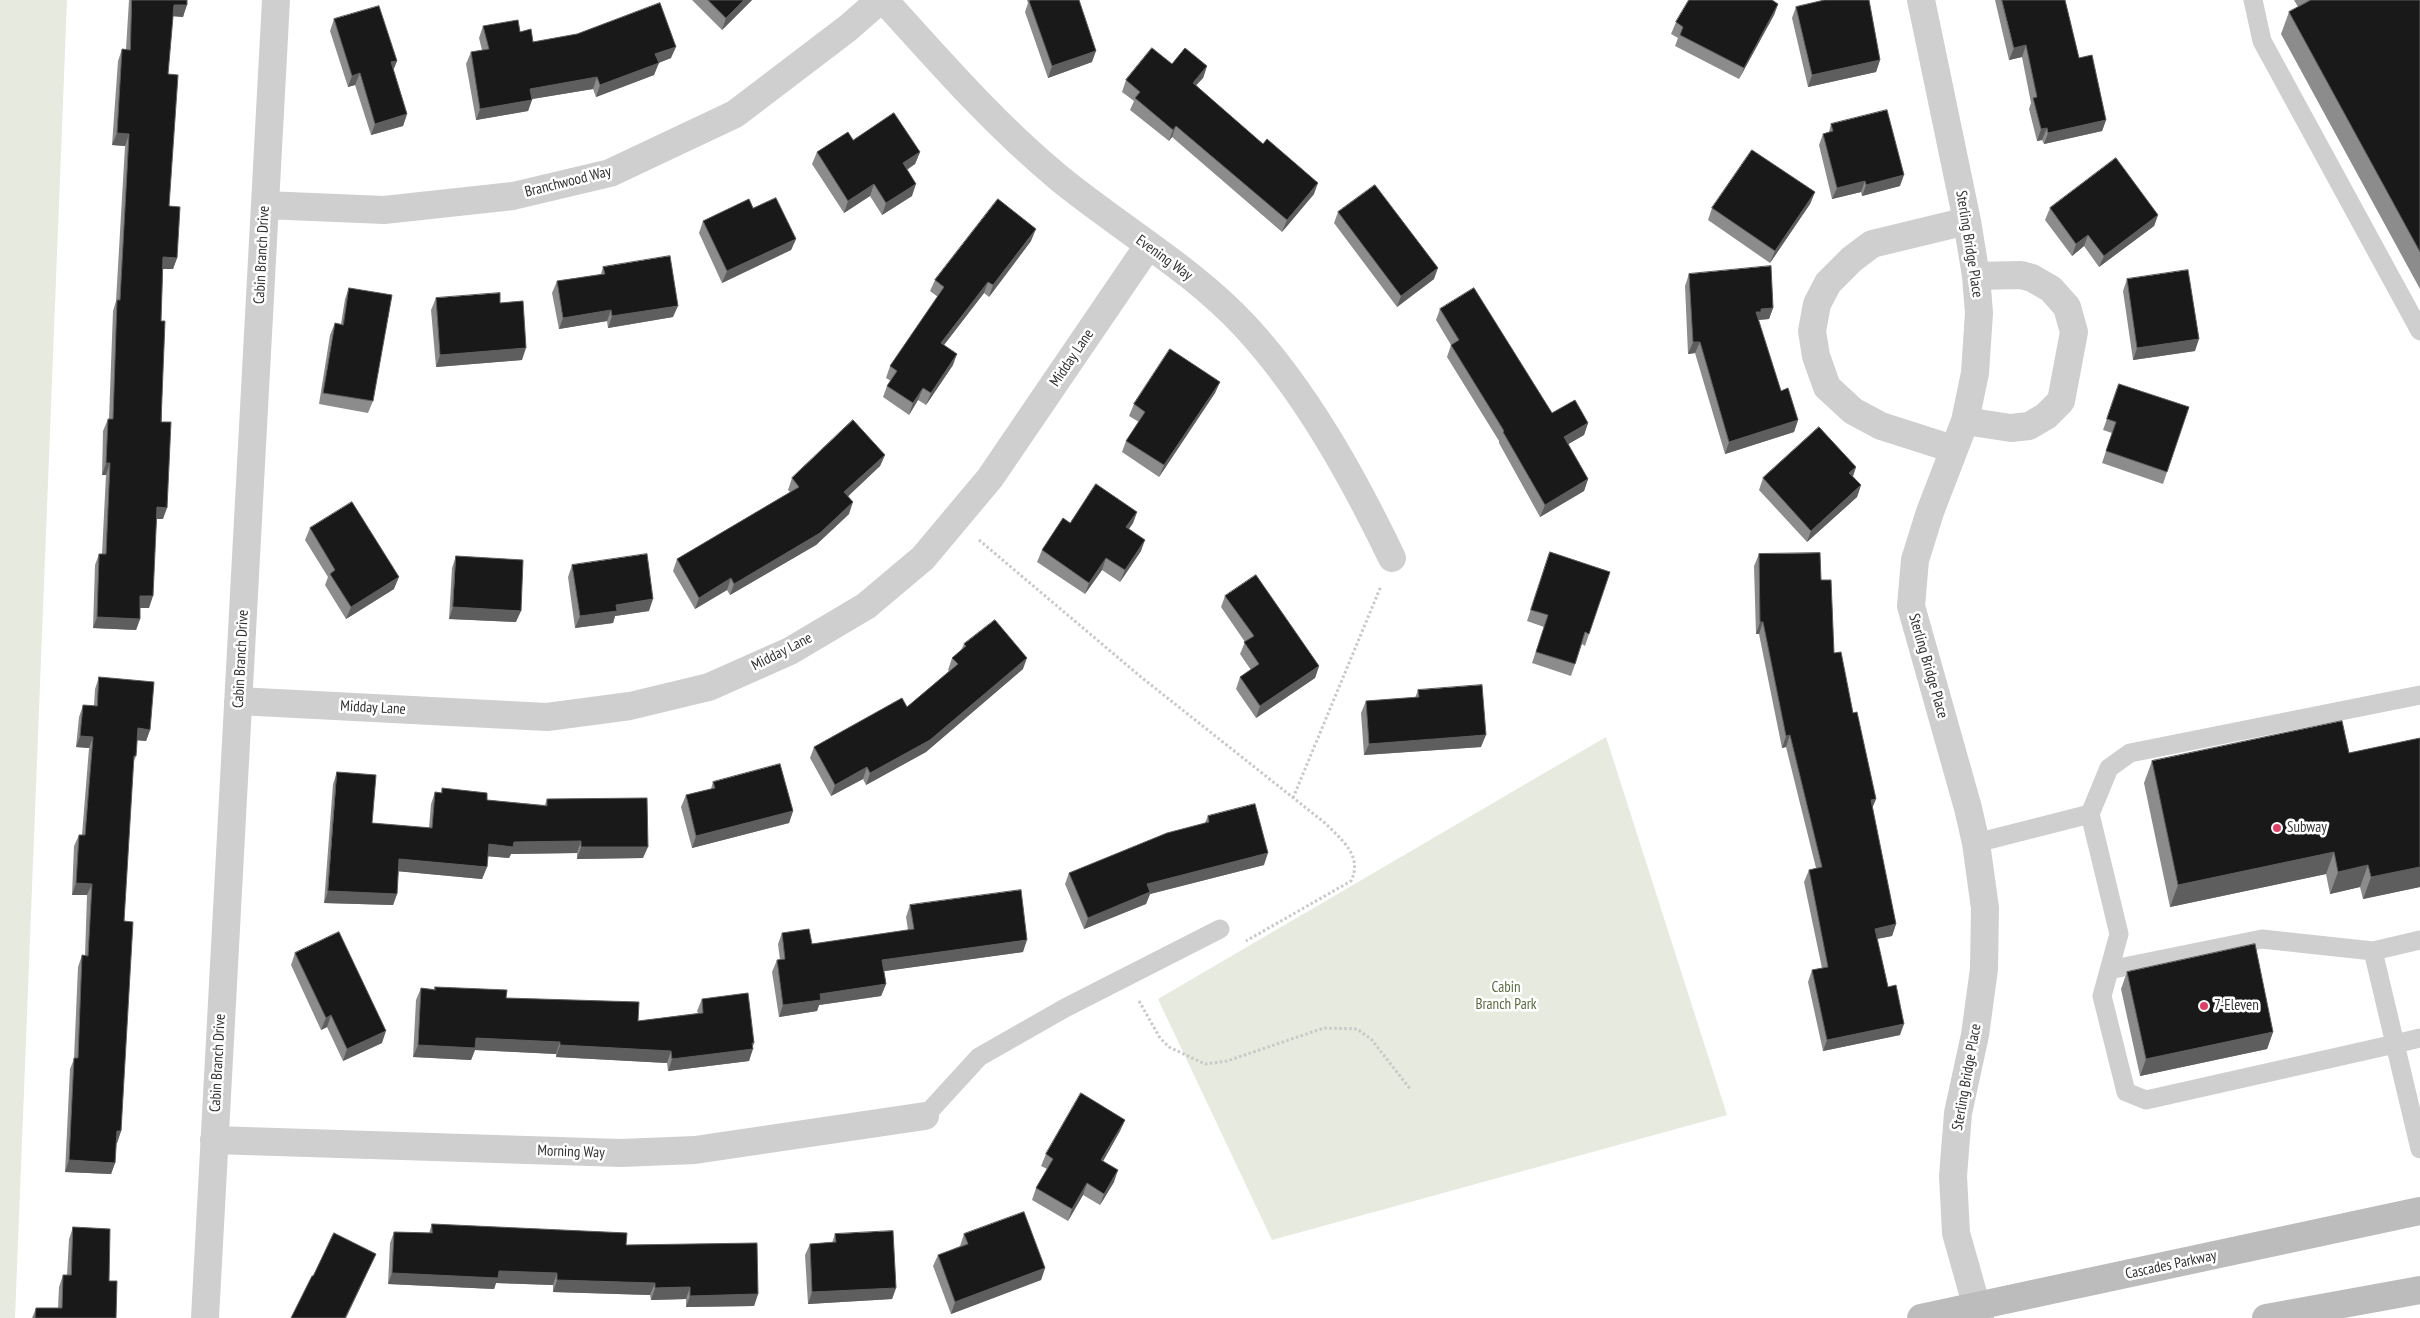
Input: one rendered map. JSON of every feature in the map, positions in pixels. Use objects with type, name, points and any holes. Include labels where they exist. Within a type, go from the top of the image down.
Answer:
[{"type":"main road","name":"Cascades Parkway","points":[[1921,1318],[1978,1312],[2420,1211]]},
{"type":"main road","points":[[2266,1318],[2420,1290]]},
{"type":"street","name":"Cabin Branch Drive","points":[[205,1318],[276,0]]},
{"type":"street","name":"Branchwood Way","points":[[265,205],[384,210],[513,196],[610,173],[735,114],[848,28],[880,0]]},
{"type":"street","name":"Evening Way","points":[[884,0],[955,80],[1000,126],[1059,178],[1197,281],[1244,325],[1287,376],[1360,492],[1392,558]]},
{"type":"street","name":"Sterling Bridge Place","points":[[1921,0],[1967,221],[1976,276],[1979,313],[1975,373],[1965,421],[1915,560],[1911,606],[1976,842],[1985,908],[1984,969],[1975,1035],[1958,1114],[1953,1176],[1956,1233],[1978,1312]]},
{"type":"street","points":[[1954,449],[1881,426],[1853,410],[1827,387],[1816,356],[1812,330],[1817,304],[1828,283],[1852,259],[1872,244],[1967,221]]},
{"type":"street","name":"Midday Lane","points":[[238,702],[547,717],[630,706],[709,687],[790,651],[866,606],[923,558],[990,478],[1148,246]]},
{"type":"street","points":[[1965,421],[2011,428],[2029,426],[2046,416],[2060,401],[2074,332],[2066,308],[2051,289],[2039,282],[2021,275],[1976,276]]},
{"type":"street","name":"Morning Way","points":[[214,1140],[621,1153],[695,1150],[925,1116]]},
{"type":"lane","points":[[2253,0],[2262,41],[2420,331]]},
{"type":"lane","points":[[2420,695],[2130,754],[2109,768],[2090,814],[2119,934],[2102,996],[2126,1092],[2146,1100],[2420,1038]]},
{"type":"lane","points":[[1976,842],[2090,814]]},
{"type":"lane","points":[[925,1116],[979,1057],[1065,1008],[1220,929]]},
{"type":"lane","points":[[2109,970],[2262,939],[2373,951],[2420,940]]},
{"type":"lane","points":[[2373,951],[2420,1149]]},
{"type":"path","points":[[955,520],[1141,676],[1325,823],[1347,845],[1355,860],[1356,872],[1351,881],[1241,943]]},
{"type":"path","points":[[1293,798],[1392,558]]},
{"type":"path","points":[[1130,1005],[1147,996]]},
{"type":"path","points":[[1139,1001],[1160,1038],[1169,1047],[1206,1064],[1227,1061],[1324,1028],[1357,1029],[1371,1039],[1411,1090]]},
{"type":"green space","points":[[0,0],[67,0],[15,1318],[0,1318]]},
{"type":"green space","name":"Cabin Branch Park","points":[[1606,737],[1727,1115],[1272,1240],[1158,999]]},
{"type":"building","points":[[132,0],[187,0],[187,5],[174,5],[168,74],[178,75],[169,206],[180,207],[177,258],[163,257],[161,321],[165,321],[161,422],[171,422],[167,508],[157,507],[153,596],[140,596],[140,619],[97,617],[99,554],[106,554],[110,463],[106,463],[108,419],[113,419],[117,300],[120,300],[129,134],[117,133],[122,49],[130,50]]},
{"type":"building","points":[[708,0],[744,0],[726,18]]},
{"type":"building","points":[[1079,0],[1096,51],[1052,66],[1029,1]]},
{"type":"building","points":[[1689,0],[1772,0],[1778,4],[1744,68],[1680,35],[1683,27],[1676,22]]},
{"type":"building","points":[[1825,0],[1869,0],[1880,60],[1812,75],[1796,7]]},
{"type":"building","points":[[2002,0],[2065,0],[2079,58],[2092,55],[2106,120],[2048,133],[2047,128],[2041,129],[2033,98],[2037,97],[2026,45],[2014,48]]},
{"type":"building","points":[[2311,0],[2420,0],[2420,252],[2289,12]]},
{"type":"building","points":[[660,3],[676,47],[655,54],[659,63],[600,85],[597,77],[530,89],[532,100],[480,109],[471,52],[489,49],[483,26],[518,20],[520,32],[531,29],[533,42],[577,34]]},
{"type":"building","points":[[379,6],[397,61],[391,62],[407,114],[375,124],[360,73],[352,76],[334,19]]},
{"type":"building","points":[[1152,48],[1172,64],[1185,48],[1207,66],[1193,83],[1263,144],[1267,139],[1318,183],[1287,220],[1176,126],[1173,130],[1135,98],[1140,92],[1126,80]]},
{"type":"building","points":[[1887,110],[1904,175],[1866,185],[1865,181],[1837,188],[1823,134],[1833,131],[1831,124]]},
{"type":"building","points":[[894,113],[920,152],[903,163],[916,184],[886,203],[874,184],[848,201],[817,152],[848,132],[853,140]]},
{"type":"building","points":[[1752,150],[1815,192],[1775,251],[1712,208]]},
{"type":"building","points":[[2116,158],[2158,215],[2104,256],[2088,235],[2076,244],[2050,208]]},
{"type":"building","points":[[1375,185],[1438,268],[1401,296],[1338,212]]},
{"type":"building","points":[[776,198],[796,239],[727,271],[703,221],[749,199],[753,208]]},
{"type":"building","points":[[998,199],[1036,229],[993,285],[988,282],[941,343],[957,354],[931,393],[923,388],[913,403],[887,386],[897,371],[890,366],[944,287],[935,280]]},
{"type":"building","points":[[670,256],[678,306],[612,316],[611,310],[563,318],[557,281],[605,274],[603,267]]},
{"type":"building","points":[[1771,266],[1773,308],[1761,309],[1761,312],[1756,312],[1781,391],[1788,388],[1798,420],[1729,442],[1700,342],[1693,342],[1689,274]]},
{"type":"building","points":[[2188,270],[2199,339],[2137,348],[2127,279]]},
{"type":"building","points":[[349,288],[392,295],[373,401],[323,393],[335,323],[343,325]]},
{"type":"building","points":[[1474,288],[1552,413],[1575,400],[1588,423],[1564,437],[1588,479],[1545,505],[1504,431],[1451,345],[1459,340],[1440,309]]},
{"type":"building","points":[[500,293],[500,303],[523,301],[526,348],[440,355],[436,298]]},
{"type":"building","points":[[1170,349],[1220,382],[1164,465],[1126,441],[1145,412],[1134,404]]},
{"type":"building","points":[[2119,384],[2189,407],[2167,472],[2106,451],[2116,422],[2107,419]]},
{"type":"building","points":[[853,420],[885,455],[844,492],[853,502],[820,533],[734,584],[731,578],[699,598],[677,559],[799,487],[792,478]]},
{"type":"building","points":[[1819,427],[1856,467],[1849,473],[1861,485],[1811,531],[1763,478]]},
{"type":"building","points":[[1096,484],[1137,512],[1126,527],[1145,540],[1125,570],[1106,558],[1089,583],[1042,550],[1063,518],[1070,523]]},
{"type":"building","points":[[352,502],[399,577],[351,607],[330,574],[335,570],[310,528]]},
{"type":"building","points":[[1550,552],[1610,572],[1589,634],[1585,632],[1575,664],[1536,652],[1548,615],[1531,610]]},
{"type":"building","points":[[1820,553],[1821,580],[1831,580],[1834,653],[1841,652],[1853,713],[1857,712],[1876,799],[1871,800],[1896,924],[1875,929],[1888,987],[1896,985],[1904,1024],[1827,1040],[1812,970],[1828,967],[1809,870],[1822,867],[1790,735],[1786,736],[1763,622],[1760,622],[1759,554]]},
{"type":"building","points":[[647,554],[653,599],[616,605],[617,611],[580,616],[572,565]]},
{"type":"building","points":[[456,556],[523,560],[521,611],[453,607]]},
{"type":"building","points":[[1256,575],[1319,666],[1260,706],[1240,677],[1259,664],[1244,642],[1254,636],[1225,596]]},
{"type":"building","points":[[995,620],[1027,658],[930,740],[870,773],[867,767],[835,785],[814,747],[902,698],[907,707],[958,664],[952,658],[966,646],[964,644]]},
{"type":"building","points":[[99,677],[154,682],[150,730],[138,728],[136,756],[134,756],[124,921],[133,922],[121,1131],[117,1131],[115,1163],[69,1160],[74,1058],[78,1058],[82,955],[88,956],[92,884],[76,883],[79,835],[85,835],[93,737],[80,736],[83,705],[97,706]]},
{"type":"building","points":[[1482,685],[1486,735],[1369,744],[1366,701],[1419,697],[1418,690]]},
{"type":"building","points":[[2342,721],[2349,753],[2420,738],[2420,867],[2371,877],[2368,865],[2338,872],[2334,852],[2178,885],[2152,761]]},
{"type":"building","points":[[780,764],[793,811],[696,836],[686,795],[715,788],[713,782]]},
{"type":"building","points":[[337,772],[376,775],[372,823],[432,828],[435,792],[442,793],[442,788],[487,793],[487,800],[547,806],[547,799],[647,798],[648,847],[581,847],[581,841],[514,842],[513,847],[489,844],[487,867],[399,859],[397,894],[328,891]]},
{"type":"building","points":[[1255,804],[1268,853],[1147,884],[1150,892],[1088,918],[1069,873],[1167,833],[1209,822],[1208,816]]},
{"type":"building","points":[[1021,890],[1027,940],[882,960],[886,984],[820,994],[821,1000],[783,1005],[777,960],[785,959],[782,933],[809,929],[812,944],[914,929],[910,905]]},
{"type":"building","points":[[339,932],[386,1031],[347,1049],[331,1015],[326,1018],[295,953]]},
{"type":"building","points":[[2255,944],[2273,1032],[2146,1059],[2127,972]]},
{"type":"building","points":[[435,987],[507,990],[506,998],[639,1002],[638,1021],[703,1013],[702,999],[748,993],[754,1043],[752,1043],[753,1049],[672,1059],[671,1051],[560,1045],[560,1042],[476,1038],[475,1048],[418,1045],[421,988],[435,990]]},
{"type":"building","points":[[1081,1093],[1125,1120],[1101,1160],[1118,1170],[1104,1194],[1087,1183],[1072,1209],[1036,1188],[1053,1159],[1046,1154]]},
{"type":"building","points":[[1024,1212],[1045,1268],[955,1302],[938,1255],[968,1244],[964,1234]]},
{"type":"building","points":[[432,1224],[627,1233],[626,1245],[757,1243],[758,1294],[690,1296],[690,1287],[655,1288],[655,1283],[557,1280],[557,1273],[499,1271],[498,1278],[392,1273],[394,1232],[432,1233]]},
{"type":"building","points":[[73,1227],[110,1229],[109,1281],[117,1281],[116,1318],[35,1318],[36,1308],[62,1308],[63,1275],[71,1275]]},
{"type":"building","points":[[893,1231],[896,1288],[812,1292],[810,1244],[836,1242],[835,1234]]},
{"type":"building","points":[[334,1233],[376,1254],[345,1318],[291,1318],[313,1276]]},
{"type":"place","name":"Subway","points":[[2277,828]]},
{"type":"place","name":"7-Eleven","points":[[2204,1006]]}]
